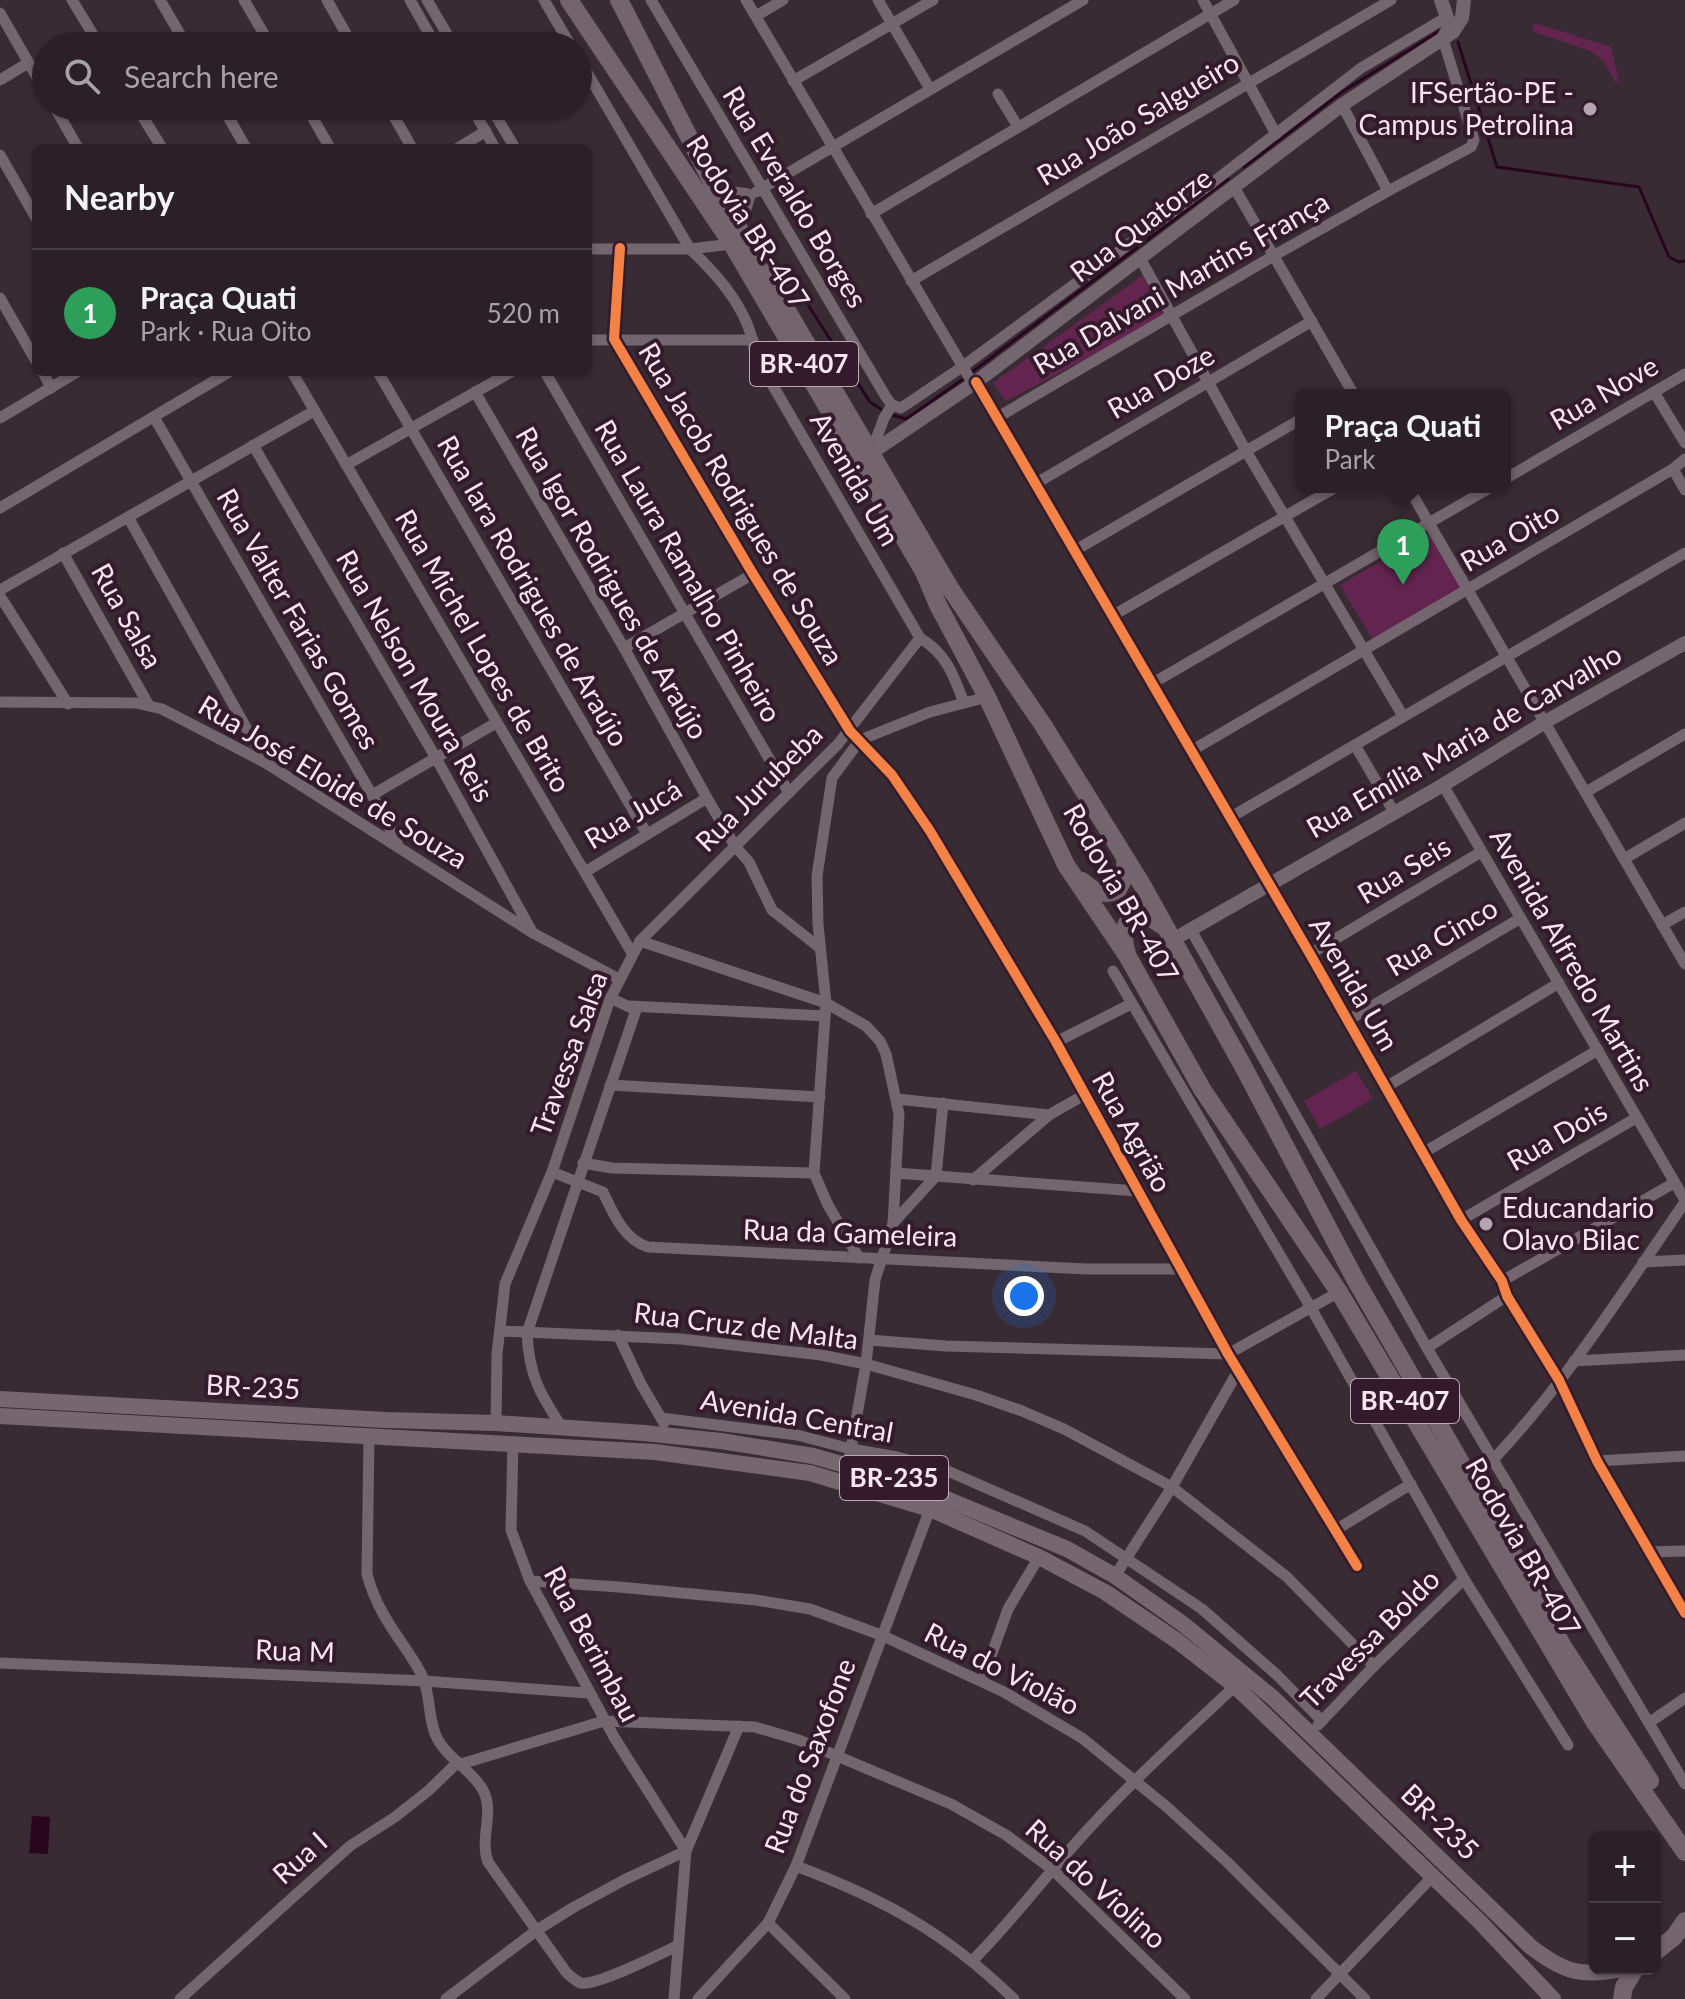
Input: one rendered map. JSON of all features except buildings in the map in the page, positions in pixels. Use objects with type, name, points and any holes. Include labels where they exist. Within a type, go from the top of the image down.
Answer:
[{"type":"highway","name":"Rodovia BR-407","points":[[569,0],[590,32]]},
{"type":"highway","name":"Rodovia BR-407","points":[[619,0],[715,188],[950,588],[1043,725],[1125,858],[1243,1066],[1355,1279],[1471,1482]]},
{"type":"highway","name":"Rodovia BR-407","points":[[592,34],[732,244],[924,572],[1066,865],[1128,957],[1202,1089],[1339,1292],[1594,1721],[1684,1847]]},
{"type":"highway","points":[[715,188],[727,195],[754,193]]},
{"type":"highway","points":[[733,217],[754,193]]},
{"type":"highway","points":[[1066,865],[1090,888],[1109,893],[1122,886],[1126,874],[1125,858]]},
{"type":"highway","points":[[1128,957],[1124,932],[1133,916],[1148,916],[1165,928]]},
{"type":"highway","name":"BR-407","points":[[1471,1482],[1579,1674],[1684,1847]]},
{"type":"highway","points":[[1661,1947],[1674,1937],[1685,1921]]},
{"type":"highway","points":[[1622,1999],[1624,1987],[1631,1975]]},
{"type":"main road","name":"BR-235","points":[[0,1399],[496,1423],[721,1441],[811,1464],[930,1509],[1039,1557],[1093,1585],[1143,1617],[1235,1686],[1433,1876],[1553,1999]]},
{"type":"main road","name":"BR-235","points":[[0,1416],[513,1442],[811,1464],[850,1456],[1020,1528],[1115,1576],[1194,1633],[1272,1697],[1531,1947],[1557,1966],[1589,1972]]},
{"type":"street","points":[[72,0],[91,32]]},
{"type":"street","points":[[160,0],[179,32]]},
{"type":"street","points":[[244,0],[263,32]]},
{"type":"street","points":[[327,0],[345,32]]},
{"type":"street","points":[[410,0],[428,32]]},
{"type":"street","points":[[427,0],[446,32]]},
{"type":"street","points":[[544,0],[563,32]]},
{"type":"street","name":"Rua Everaldo Borges","points":[[651,0],[754,193],[898,406]]},
{"type":"street","name":"Avenida Um","points":[[746,0],[962,367],[998,417],[1461,1220],[1502,1281],[1507,1296],[1559,1380],[1597,1461],[1685,1613]]},
{"type":"street","points":[[756,16],[783,0]]},
{"type":"street","points":[[878,0],[930,89]]},
{"type":"street","points":[[793,81],[933,0]]},
{"type":"street","points":[[754,193],[1083,0]]},
{"type":"street","points":[[1203,0],[1276,134]]},
{"type":"street","points":[[871,214],[1234,0]]},
{"type":"street","name":"Rua João Salgueiro","points":[[911,281],[1391,0]]},
{"type":"street","points":[[1441,0],[1450,31],[1443,39]]},
{"type":"street","points":[[1443,39],[1459,25],[1464,0]]},
{"type":"street","points":[[0,13],[32,70]]},
{"type":"street","points":[[871,453],[884,418],[898,406],[962,367],[1232,168],[1361,68],[1447,17]]},
{"type":"street","name":"Rua Quatorze","points":[[871,453],[974,383],[1342,105],[1443,39]]},
{"type":"street","name":"Rua Dalvani Martins França","points":[[998,417],[1275,255],[1474,145],[1443,39]]},
{"type":"street","points":[[0,80],[28,63]]},
{"type":"street","name":"Avenida Um","points":[[592,81],[690,249],[713,271],[746,321],[755,355],[920,638]]},
{"type":"street","points":[[998,94],[1018,127]]},
{"type":"street","points":[[1342,105],[1388,191]]},
{"type":"street","points":[[62,120],[76,144]]},
{"type":"street","points":[[145,120],[160,144]]},
{"type":"street","points":[[230,120],[244,144]]},
{"type":"street","points":[[314,120],[328,144]]},
{"type":"street","points":[[396,120],[410,144]]},
{"type":"street","points":[[479,120],[493,144]]},
{"type":"street","points":[[498,120],[513,144]]},
{"type":"street","points":[[465,144],[486,131]]},
{"type":"street","points":[[0,155],[32,211]]},
{"type":"street","points":[[1232,168],[1347,389]]},
{"type":"street","points":[[592,249],[690,249],[732,244]]},
{"type":"street","name":"Rua Jacob Rodrigues de Souza","points":[[620,248],[614,339],[850,731]]},
{"type":"street","points":[[1140,258],[1246,451],[1403,716]]},
{"type":"street","points":[[0,298],[32,354]]},
{"type":"street","name":"Rua Doze","points":[[1035,484],[1312,321]]},
{"type":"street","points":[[592,340],[753,340]]},
{"type":"street","name":"Rua Nove","points":[[1511,475],[1685,374]]},
{"type":"street","points":[[45,376],[51,388]]},
{"type":"street","points":[[0,418],[70,376]]},
{"type":"street","points":[[0,508],[222,376]]},
{"type":"street","name":"Rua Michel Lopes de Brito","points":[[294,376],[632,953]]},
{"type":"street","name":"Rua Iara Rodrigues de Araújo","points":[[380,376],[647,834]]},
{"type":"street","points":[[346,465],[504,376]]},
{"type":"street","name":"Rua Laura Ramalho Pinheiro","points":[[547,376],[789,793]]},
{"type":"street","name":"Rua Igor Rodrigues de Araújo","points":[[475,392],[707,798],[735,846],[749,862],[772,910],[820,948]]},
{"type":"street","points":[[1654,392],[1685,443]]},
{"type":"street","points":[[68,704],[0,593],[63,553],[314,411]]},
{"type":"street","name":"Rua Valter Farias Gomes","points":[[154,417],[372,795],[398,846]]},
{"type":"street","points":[[1074,551],[1295,422]]},
{"type":"street","name":"Rua Nelson Moura Reis","points":[[253,445],[436,758],[533,933]]},
{"type":"street","name":"Rua Oito","points":[[1191,751],[1673,469],[1685,459]]},
{"type":"street","points":[[1673,469],[1685,490]]},
{"type":"street","points":[[1112,616],[1326,493]]},
{"type":"street","points":[[1412,493],[1685,964]]},
{"type":"street","points":[[1153,683],[1481,493]]},
{"type":"street","points":[[128,517],[266,763]]},
{"type":"street","name":"Rua Salsa","points":[[63,553],[148,704]]},
{"type":"street","points":[[1231,817],[1685,553]]},
{"type":"street","points":[[624,648],[753,574]]},
{"type":"street","points":[[920,638],[935,647],[949,664],[964,703]]},
{"type":"street","name":"Rua Jurubeba","points":[[632,953],[640,941],[850,731],[920,638]]},
{"type":"street","name":"Rua Emília Maria de Carvalho","points":[[1187,932],[1685,643]]},
{"type":"street","points":[[859,1258],[828,1205],[814,1173],[826,1003],[817,876],[832,778],[860,740],[930,712],[987,697]]},
{"type":"street","name":"Rua José Eloide de Souza","points":[[0,702],[148,704],[181,717],[266,763],[533,933],[619,979]]},
{"type":"street","points":[[372,795],[496,723]]},
{"type":"street","name":"Rua Agrião","points":[[850,731],[892,775],[930,831],[1056,1042],[1228,1354],[1357,1566]]},
{"type":"street","points":[[1586,792],[1685,734]]},
{"type":"street","points":[[1355,745],[1394,812]]},
{"type":"street","name":"Avenida Alfredo Martins","points":[[1443,785],[1685,1201]]},
{"type":"street","name":"Rua Jucá","points":[[585,872],[707,798]]},
{"type":"street","points":[[1624,859],[1685,823]]},
{"type":"street","name":"Rua Seis","points":[[1310,954],[1481,852]]},
{"type":"street","points":[[1662,925],[1685,912]]},
{"type":"street","name":"Rua Cinco","points":[[1347,1021],[1519,919]]},
{"type":"street","points":[[1187,932],[1427,1348],[1685,1784]]},
{"type":"street","points":[[640,941],[826,1003],[853,1016],[880,1041],[886,1054],[897,1099],[899,1132],[893,1224],[875,1280],[866,1364],[850,1456]]},
{"type":"street","name":"Travessa Salsa","points":[[552,1172],[610,998],[632,953]]},
{"type":"street","points":[[1113,971],[1311,1308],[1464,1579],[1568,1745]]},
{"type":"street","points":[[1386,1087],[1559,983]]},
{"type":"street","points":[[610,998],[632,1008],[825,1016]]},
{"type":"street","points":[[1056,1042],[1131,1004]]},
{"type":"street","name":"Travessa Salsa","points":[[527,1333],[610,1085],[632,1008]]},
{"type":"street","points":[[1423,1153],[1598,1050]]},
{"type":"street","points":[[610,1085],[820,1097]]},
{"type":"street","points":[[973,1180],[1049,1115],[1084,1095]]},
{"type":"street","points":[[897,1099],[1049,1115]]},
{"type":"street","points":[[893,1224],[936,1176],[943,1103]]},
{"type":"street","name":"Rua Dois","points":[[1461,1220],[1636,1118]]},
{"type":"street","name":"Travessa Salsa","points":[[583,1163],[612,1168],[814,1173]]},
{"type":"street","points":[[496,1423],[505,1284],[552,1172]]},
{"type":"street","name":"Rua da Gameleira","points":[[552,1172],[603,1192],[635,1244],[648,1247],[1086,1269],[1179,1269]]},
{"type":"street","points":[[896,1173],[1137,1191]]},
{"type":"street","points":[[1502,1281],[1674,1183]]},
{"type":"street","points":[[1471,1482],[1493,1460],[1574,1361],[1685,1201]]},
{"type":"street","points":[[1643,1262],[1685,1260]]},
{"type":"street","points":[[869,1340],[973,1347],[1228,1354],[1339,1292]]},
{"type":"street","points":[[1427,1348],[1507,1296]]},
{"type":"street","name":"Rua Cruz de Malta","points":[[500,1331],[618,1335],[821,1355],[866,1364],[1022,1411],[1064,1429],[1172,1487],[1287,1577],[1374,1666]]},
{"type":"street","points":[[527,1333],[536,1385],[563,1429]]},
{"type":"street","points":[[618,1335],[669,1436]]},
{"type":"street","points":[[1574,1361],[1685,1355]]},
{"type":"street","points":[[1115,1576],[1172,1487],[1238,1371]]},
{"type":"street","points":[[1370,1411],[1414,1416]]},
{"type":"street","name":"Avenida Central","points":[[661,1418],[797,1435],[850,1456],[897,1457],[943,1469],[1085,1531],[1202,1609],[1277,1675],[1322,1721]]},
{"type":"street","points":[[369,1437],[367,1574],[376,1603],[424,1681],[438,1739],[483,1790],[488,1804],[484,1847],[488,1862],[572,1979],[581,1983],[601,1979],[677,1946]]},
{"type":"street","name":"Rua Berimbau","points":[[513,1442],[511,1530],[530,1581],[604,1721],[686,1851]]},
{"type":"street","points":[[1597,1461],[1685,1456]]},
{"type":"street","points":[[1334,1531],[1411,1484]]},
{"type":"street","name":"Rua do Saxofone","points":[[698,1999],[768,1923],[796,1866],[930,1509]]},
{"type":"street","points":[[1648,1552],[1685,1551]]},
{"type":"street","points":[[982,1681],[1008,1609],[1039,1557]]},
{"type":"street","name":"Travessa Boldo","points":[[1310,1734],[1374,1666],[1464,1579]]},
{"type":"street","name":"Rua do Violão","points":[[530,1581],[788,1604],[881,1635],[982,1681],[1082,1738],[1134,1779],[1227,1862],[1365,1999]]},
{"type":"street","name":"Rua M","points":[[0,1663],[424,1681],[588,1693]]},
{"type":"street","points":[[973,1960],[1134,1779],[1235,1686]]},
{"type":"street","points":[[1650,1722],[1685,1698]]},
{"type":"street","name":"Rua do Violino","points":[[459,1763],[604,1721],[739,1726],[775,1732],[951,1804],[1006,1835],[1053,1870],[1185,1999]]},
{"type":"street","points":[[674,1999],[686,1851],[739,1726]]},
{"type":"street","name":"Rua I","points":[[180,1999],[350,1846],[395,1817],[459,1763]]},
{"type":"street","points":[[446,1999],[537,1930],[597,1894],[686,1851]]},
{"type":"street","points":[[796,1866],[902,1912],[973,1960],[1014,1999]]},
{"type":"street","points":[[1316,1999],[1433,1876]]},
{"type":"street","points":[[768,1923],[845,1999]]},
{"type":"shaded area","points":[[1538,24],[1611,47],[1619,81],[1615,82],[1604,61],[1590,51],[1534,32],[1532,25]]},
{"type":"shaded area","points":[[1143,275],[1165,317],[1006,401],[993,383]]},
{"type":"shaded area","points":[[1432,531],[1465,586],[1373,640],[1340,585]]},
{"type":"shaded area","points":[[1356,1071],[1373,1099],[1320,1129],[1304,1101]]},
{"type":"shaded area","points":[[32,1816],[50,1817],[48,1854],[29,1853]]},
{"type":"waterway","points":[[1244,167],[1342,92],[1441,30]]},
{"type":"waterway","points":[[1458,42],[1497,167],[1639,187],[1669,257],[1679,262],[1685,261]]},
{"type":"waterway","points":[[972,372],[1228,179]]},
{"type":"waterway","points":[[796,286],[870,402],[885,412]]},
{"type":"waterway","points":[[892,415],[906,419],[966,377]]},
{"type":"cycle path","points":[[620,248],[614,339],[850,731],[892,775],[930,831],[1056,1042],[1228,1354],[1357,1566]]},
{"type":"cycle path","points":[[976,382],[1310,954],[1461,1220],[1502,1281],[1507,1296],[1559,1380],[1597,1461],[1685,1613]]},
{"type":"place","name":"IFSertão-PE - Campus Petrolina","points":[[1590,109]]},
{"type":"place","name":"Praça Quati","points":[[1403,585]]},
{"type":"place","name":"Educandario Olavo Bilac","points":[[1486,1224]]}]
